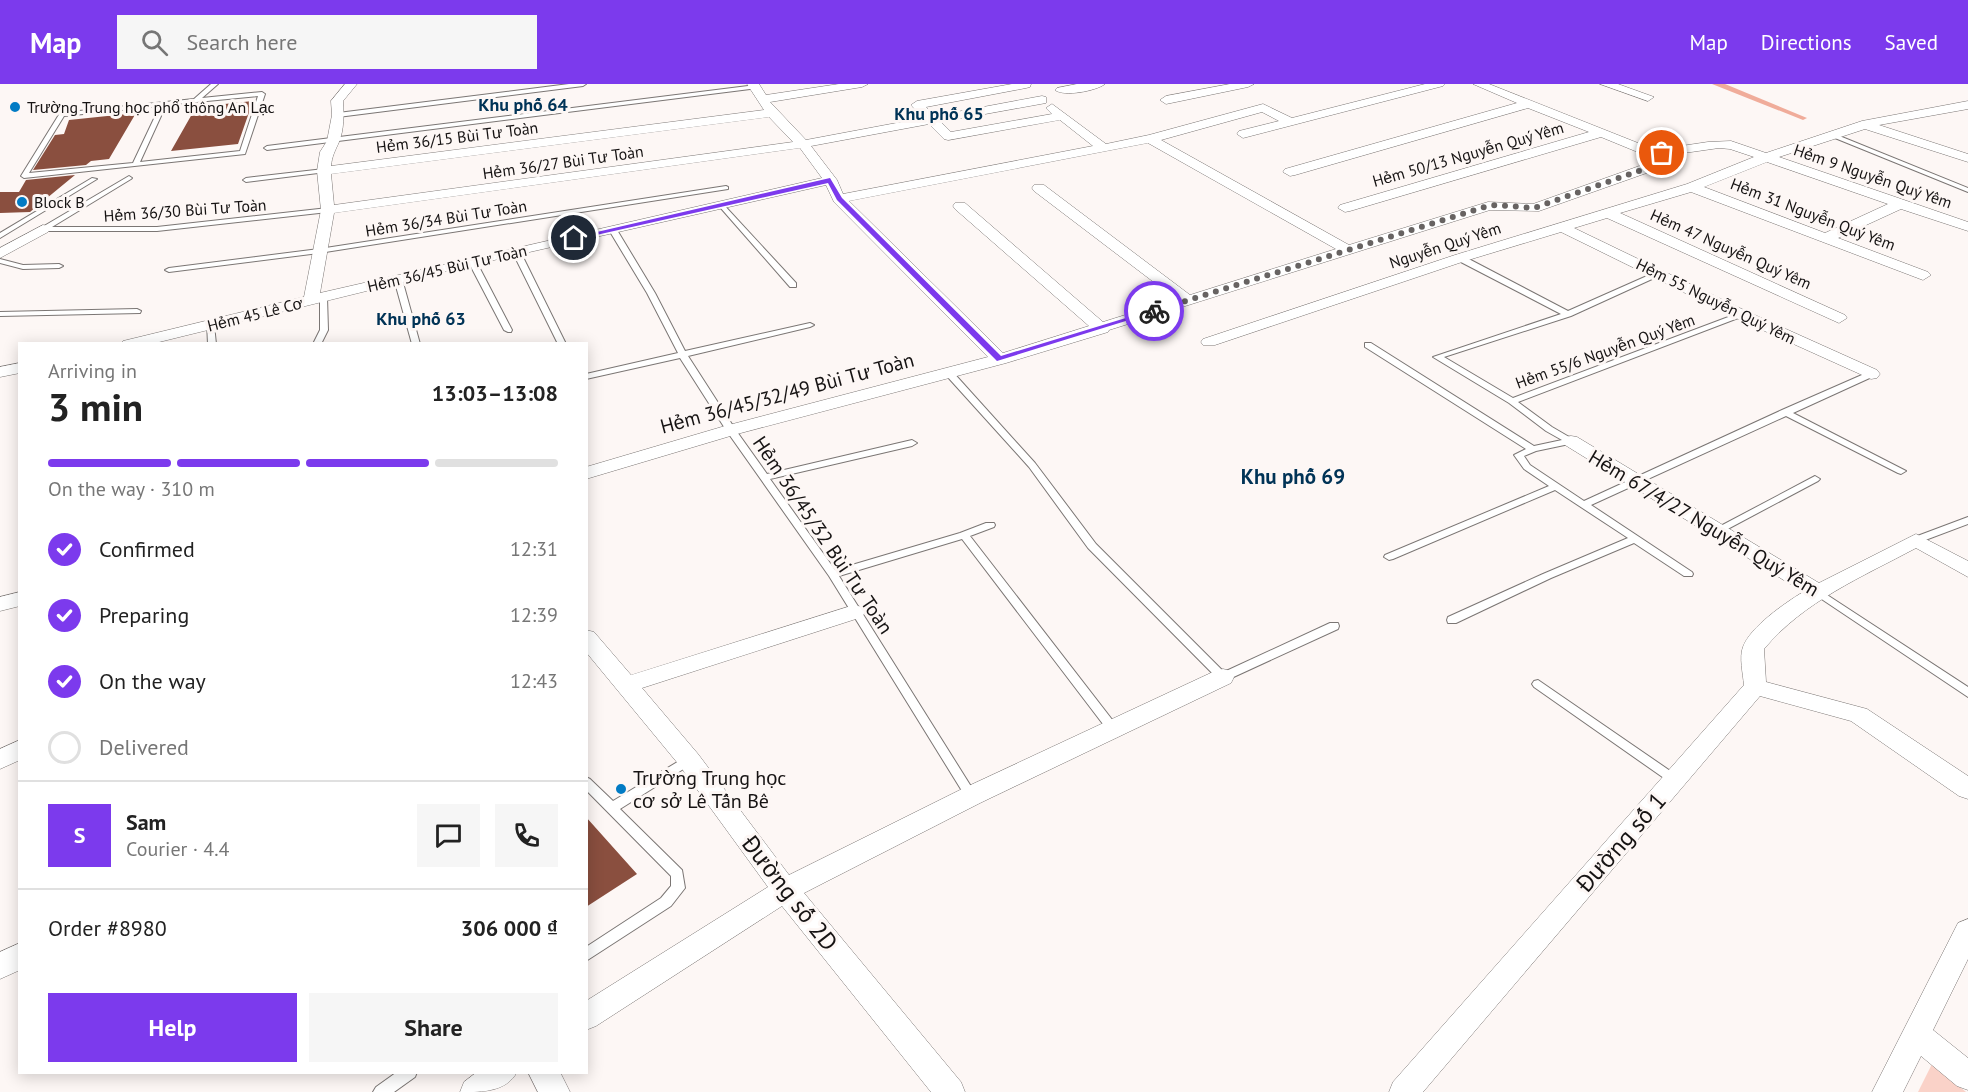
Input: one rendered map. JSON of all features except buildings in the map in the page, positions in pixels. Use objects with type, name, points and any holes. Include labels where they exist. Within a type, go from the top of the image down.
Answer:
[{"type":"street","points":[[317,299],[319,251],[328,210],[324,171],[326,152],[333,141],[338,115],[337,101],[351,84]]},
{"type":"street","points":[[764,99],[862,84]]},
{"type":"street","points":[[1062,116],[948,136],[917,105],[1025,84],[1104,148]]},
{"type":"street","points":[[1062,90],[1099,84]]},
{"type":"street","points":[[1166,100],[1248,84]]},
{"type":"street","points":[[1243,134],[1439,84]]},
{"type":"street","points":[[1479,84],[1645,150],[1662,153]]},
{"type":"street","points":[[1606,84],[1648,97]]},
{"type":"street","points":[[755,86],[772,113],[803,144],[830,180],[839,199],[1000,359]]},
{"type":"street","name":"Hẻm 36/27 Bùi Tư Toàn","points":[[328,210],[803,144],[1042,100]]},
{"type":"street","points":[[1290,172],[1528,104]]},
{"type":"street","name":"Nguyễn Quý Yêm","points":[[1209,342],[1460,258],[1692,187],[1767,157],[1866,124],[1968,105]]},
{"type":"street","points":[[839,199],[1150,139],[1263,108],[1291,122]]},
{"type":"street","name":"Hẻm 36/15 Bùi Tư Toàn","points":[[324,171],[772,113]]},
{"type":"street","points":[[1866,124],[1968,158]]},
{"type":"street","name":"Hẻm 50/13 Nguyễn Quý Yêm","points":[[1345,208],[1600,133]]},
{"type":"street","points":[[1150,139],[1348,250]]},
{"type":"street","name":"Hẻm 9 Nguyễn Quý Yêm","points":[[1662,153],[1677,153],[1712,144],[1731,145],[1968,226]]},
{"type":"street","name":"Hẻm 36/45/32/49 Bùi Tư Toàn","points":[[588,472],[731,430],[1000,359],[1102,329],[1187,300],[1488,206],[1534,208],[1667,161],[1662,153]]},
{"type":"street","name":"Hẻm 36/45 Bùi Tư Toàn","points":[[317,299],[472,261],[830,180]]},
{"type":"street","name":"Hẻm 31 Nguyễn Quý Yêm","points":[[1692,187],[1923,275]]},
{"type":"street","points":[[1039,188],[1187,300]]},
{"type":"street","points":[[1826,238],[1900,204]]},
{"type":"street","points":[[960,206],[1102,329]]},
{"type":"street","name":"Hẻm 47 Nguyễn Quý Yêm","points":[[1608,213],[1839,318]]},
{"type":"street","name":"Hẻm 55 Nguyễn Quý Yêm","points":[[1562,227],[1742,315],[1871,374]]},
{"type":"street","points":[[0,254],[43,230]]},
{"type":"street","name":"Hẻm 45 Lê Cơ","points":[[138,342],[317,299]]},
{"type":"street","points":[[0,372],[18,368]]},
{"type":"street","name":"Hẻm 67/4/27 Nguyễn Quý Yêm","points":[[1571,441],[1818,592]]},
{"type":"street","points":[[1968,570],[1916,540],[1818,592],[1773,624],[1753,648],[1755,687],[1859,715],[1968,789]]},
{"type":"street","points":[[0,604],[18,600]]},
{"type":"street","points":[[628,684],[854,612]]},
{"type":"street","name":"Đường số 2D","points":[[588,639],[628,684],[689,760],[785,890],[951,1092]]},
{"type":"street","points":[[588,1016],[785,890],[971,796],[1223,677]]},
{"type":"street","name":"Đường số 1","points":[[1404,1092],[1755,687]]},
{"type":"street","points":[[0,760],[18,750]]},
{"type":"street","points":[[1887,1092],[1968,931]]},
{"type":"street","points":[[0,967],[18,956]]},
{"type":"street","points":[[1917,1034],[1968,1076]]},
{"type":"street","points":[[474,1092],[499,1074]]},
{"type":"street","points":[[544,1074],[555,1092]]},
{"type":"lane","points":[[196,100],[215,84]]},
{"type":"lane","points":[[338,115],[583,84]]},
{"type":"lane","points":[[267,148],[755,86]]},
{"type":"lane","points":[[262,94],[243,153],[24,177],[62,114],[196,100],[262,94]]},
{"type":"lane","points":[[136,164],[164,103]]},
{"type":"lane","points":[[1832,135],[1968,190]]},
{"type":"lane","points":[[246,180],[324,171]]},
{"type":"lane","points":[[43,230],[129,178]]},
{"type":"lane","points":[[0,236],[94,179]]},
{"type":"lane","name":"Hẻm 36/34 Bùi Tư Toàn","points":[[169,270],[319,251],[726,188]]},
{"type":"lane","points":[[721,205],[792,285]]},
{"type":"lane","name":"Hẻm 36/30 Bùi Tư Toàn","points":[[43,230],[157,229],[328,210]]},
{"type":"lane","points":[[0,230],[10,230]]},
{"type":"lane","name":"Hẻm 36/45/32 Bùi Tư Toàn","points":[[613,230],[651,293],[683,355],[731,430],[833,574],[854,612],[971,796]]},
{"type":"lane","points":[[516,251],[561,342]]},
{"type":"lane","points":[[1460,258],[1568,314],[1659,274]]},
{"type":"lane","points":[[0,261],[23,267],[59,266]]},
{"type":"lane","points":[[472,261],[508,330]]},
{"type":"lane","points":[[398,279],[415,342]]},
{"type":"lane","points":[[317,299],[324,330],[317,342]]},
{"type":"lane","points":[[0,314],[137,311]]},
{"type":"lane","name":"Hẻm 67/4/27 Nguyễn Quý Yêm","points":[[1568,314],[1437,357],[1512,401],[1571,441]]},
{"type":"lane","name":"Hẻm 55/6 Nguyễn Quý Yêm","points":[[1512,401],[1742,315]]},
{"type":"lane","points":[[210,325],[212,342]]},
{"type":"lane","points":[[588,377],[810,325]]},
{"type":"lane","points":[[1368,345],[1533,449]]},
{"type":"lane","points":[[948,372],[1032,465],[1092,546],[1223,677],[1334,626]]},
{"type":"lane","points":[[1585,504],[1633,480],[1871,374]]},
{"type":"lane","points":[[1785,412],[1901,471]]},
{"type":"lane","points":[[1571,441],[1533,449],[1519,455],[1527,467],[1688,574]]},
{"type":"lane","points":[[766,477],[912,443]]},
{"type":"lane","points":[[1718,530],[1815,479]]},
{"type":"lane","points":[[1389,557],[1556,486]]},
{"type":"lane","points":[[1916,540],[1968,520]]},
{"type":"lane","points":[[833,574],[990,525]]},
{"type":"lane","points":[[964,535],[1113,729]]},
{"type":"lane","points":[[1452,620],[1635,539]]},
{"type":"lane","name":"Hẻm 67/4/27 Nguyễn Quý Yêm","points":[[1818,592],[1968,693]]},
{"type":"lane","points":[[1538,684],[1675,780]]},
{"type":"lane","points":[[612,807],[689,760]]},
{"type":"lane","points":[[588,784],[677,874],[678,888],[666,902],[588,954]]},
{"type":"lane","points":[[381,1092],[407,1074]]},
{"type":"shaded area","points":[[1712,84],[1725,84],[1807,118],[1803,120]]},
{"type":"shaded area","points":[[1932,1064],[1966,1092],[1918,1092]]},
{"type":"way so far","points":[[1154,311],[1488,206],[1534,208],[1667,161],[1662,153]]},
{"type":"place","name":"Trường Trung học phổ thông An Lạc","points":[[15,107]]},
{"type":"place","name":"Block B","points":[[22,202]]},
{"type":"place","name":"Trường Trung học cơ sở Lê Tấn Bê","points":[[621,789]]},
{"type":"district","name":"Khu phố 64","points":[[523,104]]},
{"type":"district","name":"Khu phố 65","points":[[939,113]]},
{"type":"district","name":"Khu phố 63","points":[[421,318]]},
{"type":"district","name":"Khu phố 69","points":[[1293,476]]},
{"type":"route","points":[[574,238],[830,180],[839,199],[1000,359],[1154,311]]}]
